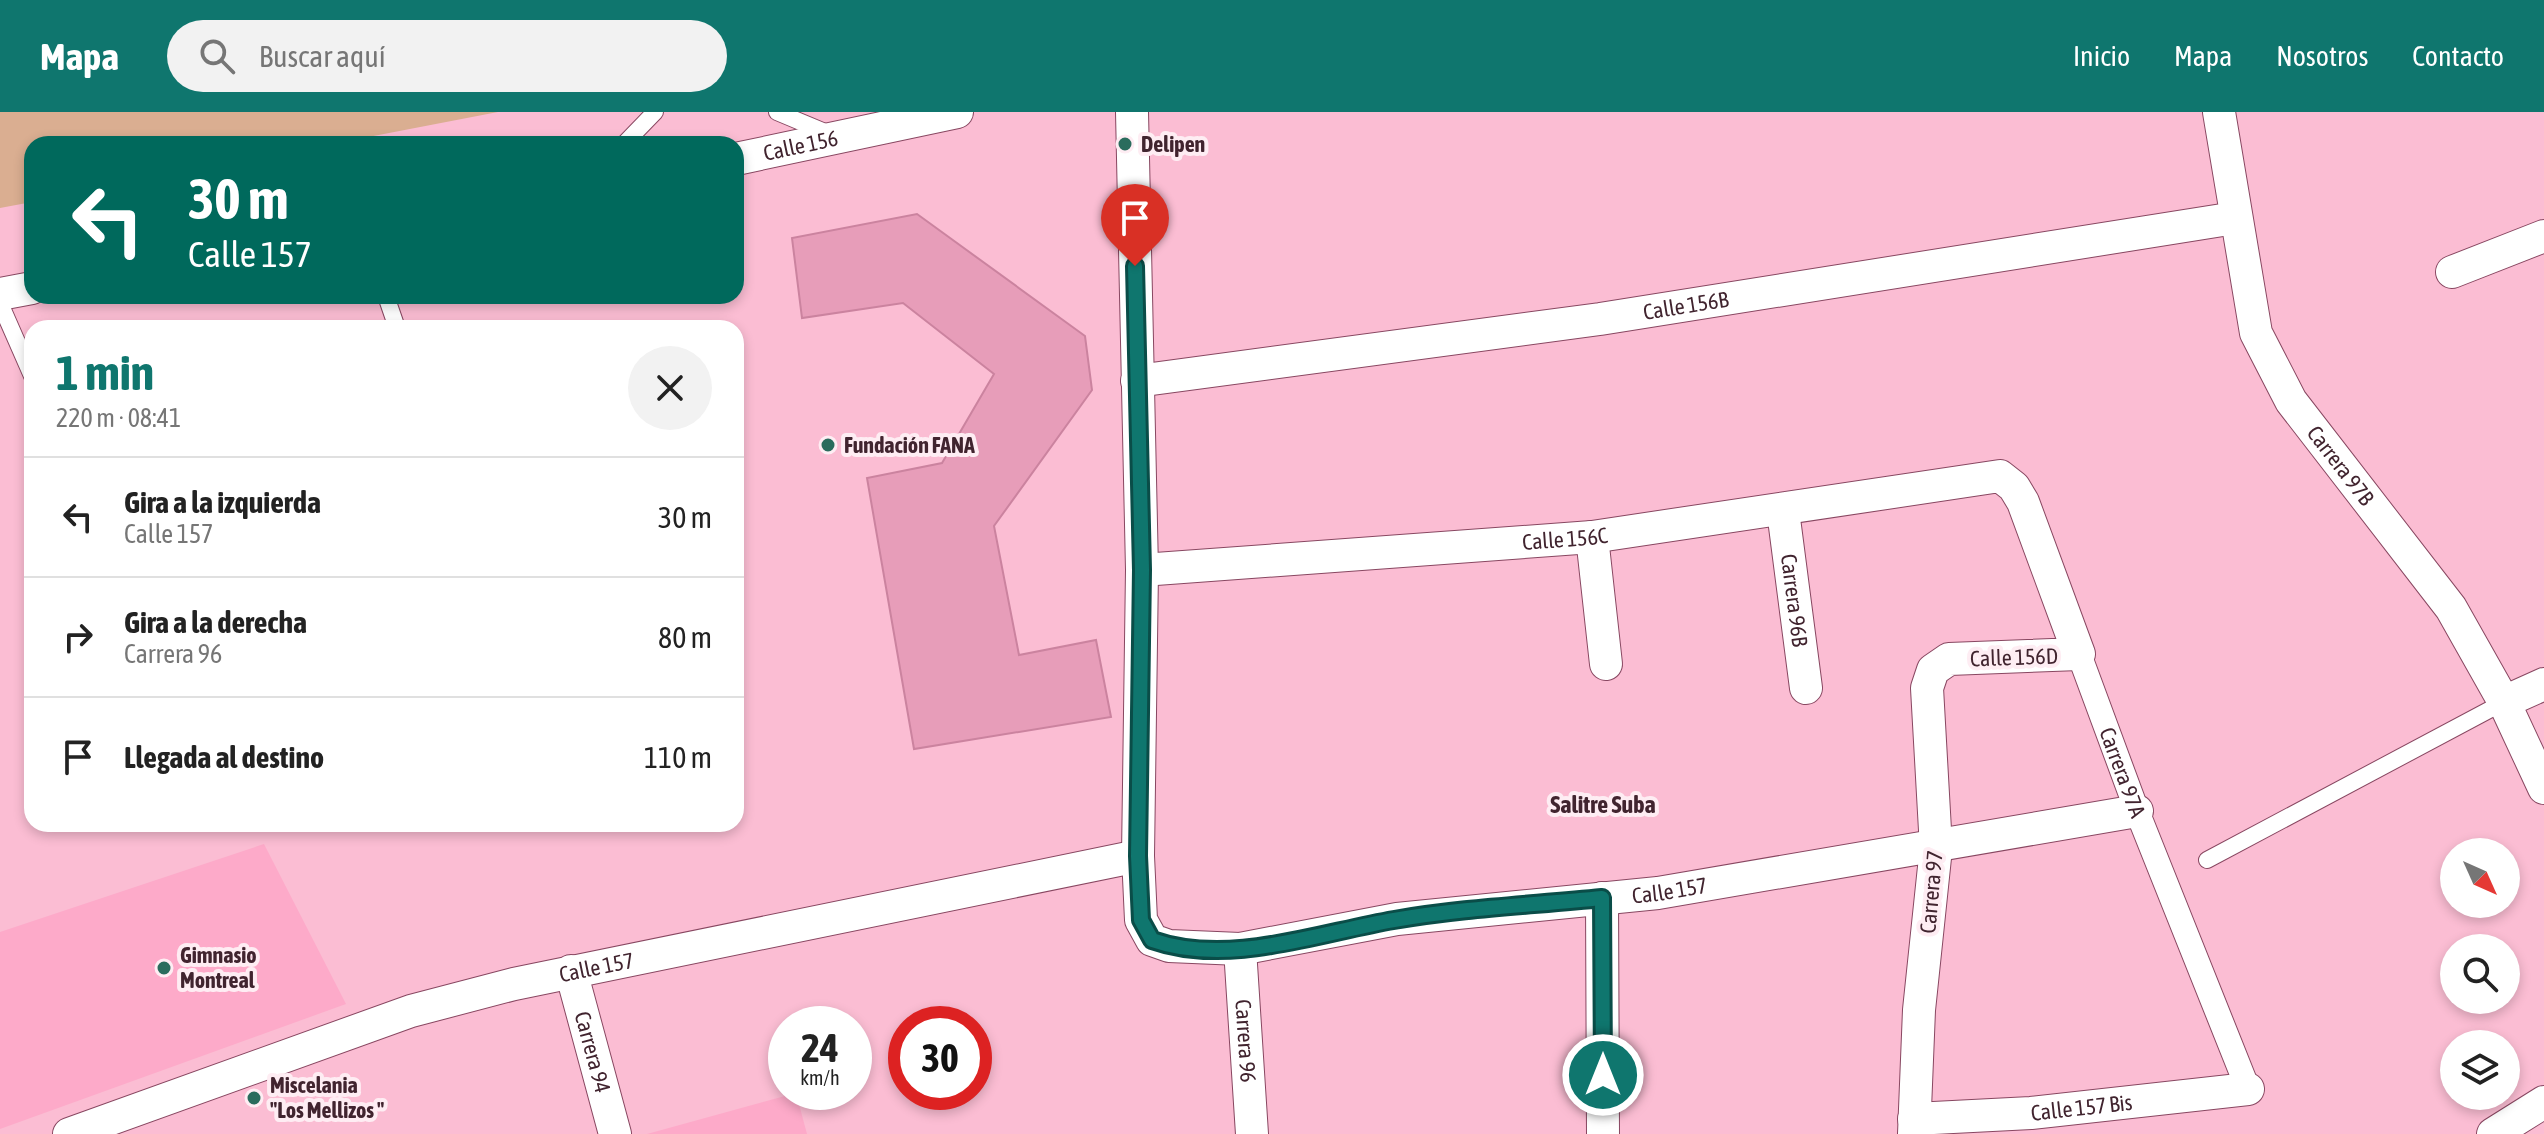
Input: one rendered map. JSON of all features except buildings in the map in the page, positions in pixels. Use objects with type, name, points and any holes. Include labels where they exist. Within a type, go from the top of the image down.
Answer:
[{"type":"street","name":"Calle 156","points":[[744,157],[957,112]]},
{"type":"street","points":[[1132,112],[1142,570],[1138,856]]},
{"type":"street","name":"Carrera 97B","points":[[2219,112],[2256,333],[2291,401],[2451,608],[2504,702],[2544,788]]},
{"type":"street","name":"Calle 156B","points":[[1137,381],[1600,319],[2235,218]]},
{"type":"street","points":[[2452,272],[2544,236]]},
{"type":"street","points":[[0,294],[24,290]]},
{"type":"street","name":"Carrera 97A","points":[[1983,477],[2000,476],[2014,487],[2023,502],[2137,811],[2248,1089]]},
{"type":"street","name":"Calle 156C","points":[[1142,570],[1592,537],[1783,511],[1983,477]]},
{"type":"street","name":"Carrera 96B","points":[[1783,511],[1806,688]]},
{"type":"street","points":[[1592,537],[1606,664]]},
{"type":"street","name":"Calle 156D","points":[[1949,659],[2079,654]]},
{"type":"street","name":"Carrera 97","points":[[1914,1127],[1919,1010],[1936,848],[1927,688],[1933,670],[1949,659]]},
{"type":"street","points":[[2504,702],[2544,684]]},
{"type":"street","name":"Calle 157","points":[[69,1134],[411,1011],[571,971],[1138,856],[1141,920],[1152,940],[1169,946],[1240,949],[1397,919],[1658,893],[1936,848],[2137,811]]},
{"type":"street","points":[[1602,898],[1603,1134]]},
{"type":"street","name":"Carrera 96","points":[[1240,949],[1252,1134]]},
{"type":"street","name":"Carrera 94","points":[[571,971],[615,1134]]},
{"type":"street","name":"Calle 157 Bis","points":[[1914,1127],[2248,1089]]},
{"type":"street","points":[[2493,1134],[2544,1102]]},
{"type":"lane","points":[[632,136],[655,112]]},
{"type":"lane","points":[[777,112],[837,137]]},
{"type":"lane","points":[[0,303],[24,358]]},
{"type":"lane","points":[[2207,860],[2504,702]]},
{"type":"shaded area","points":[[0,112],[498,112],[374,136],[24,136],[24,204],[0,208]]},
{"type":"shaded area","name":"Gimnasio Montreal","points":[[264,844],[346,1004],[0,1129],[0,932]]},
{"type":"shaded area","points":[[768,1101],[768,1110],[801,1110],[807,1134],[647,1134]]},
{"type":"place","name":"Delipen","points":[[1125,144]]},
{"type":"place","name":"Fundación FANA","points":[[828,445]]},
{"type":"place","name":"Gimnasio Montreal","points":[[164,968]]},
{"type":"place","name":"Miscelania \"Los Mellizos \"","points":[[254,1098]]},
{"type":"district","name":"Salitre Suba","points":[[1603,805]]},
{"type":"route","points":[[1135,266],[1142,570],[1138,856],[1141,920],[1152,940],[1169,946],[1240,949],[1397,919],[1602,898],[1603,1075]]}]
